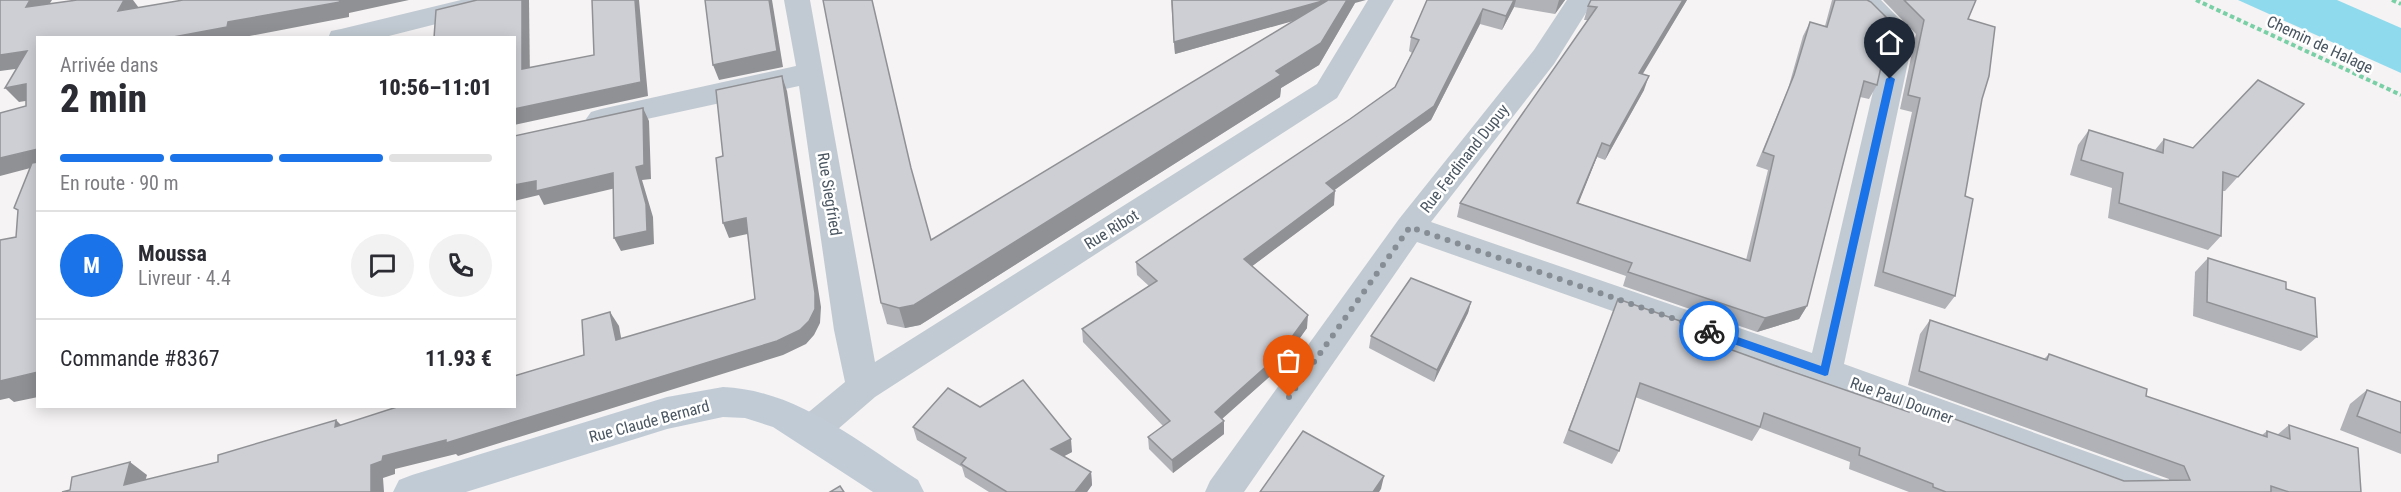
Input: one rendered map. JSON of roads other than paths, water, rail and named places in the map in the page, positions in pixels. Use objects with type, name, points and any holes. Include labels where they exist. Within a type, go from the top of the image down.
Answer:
[{"type":"main road","name":"Rue Claude Bernard","points":[[412,492],[667,413],[723,402],[767,408],[786,416],[905,492]]},
{"type":"street","points":[[349,36],[498,0]]},
{"type":"street","name":"Rue Siegfried","points":[[797,0],[811,73],[851,330],[863,387]]},
{"type":"street","name":"Rue Ribot","points":[[811,431],[863,387],[1327,91],[1381,0]]},
{"type":"street","name":"Rue Ferdinand Dupuy","points":[[1222,492],[1410,227],[1544,57],[1581,0]]},
{"type":"street","points":[[1825,372],[1900,34],[1875,8],[1856,0]]},
{"type":"street","points":[[572,126],[811,73]]},
{"type":"street","name":"Rue Paul Doumer","points":[[1410,227],[1825,372],[2155,492]]},
{"type":"water","points":[[2238,0],[2337,0],[2401,28],[2401,73]]}]
